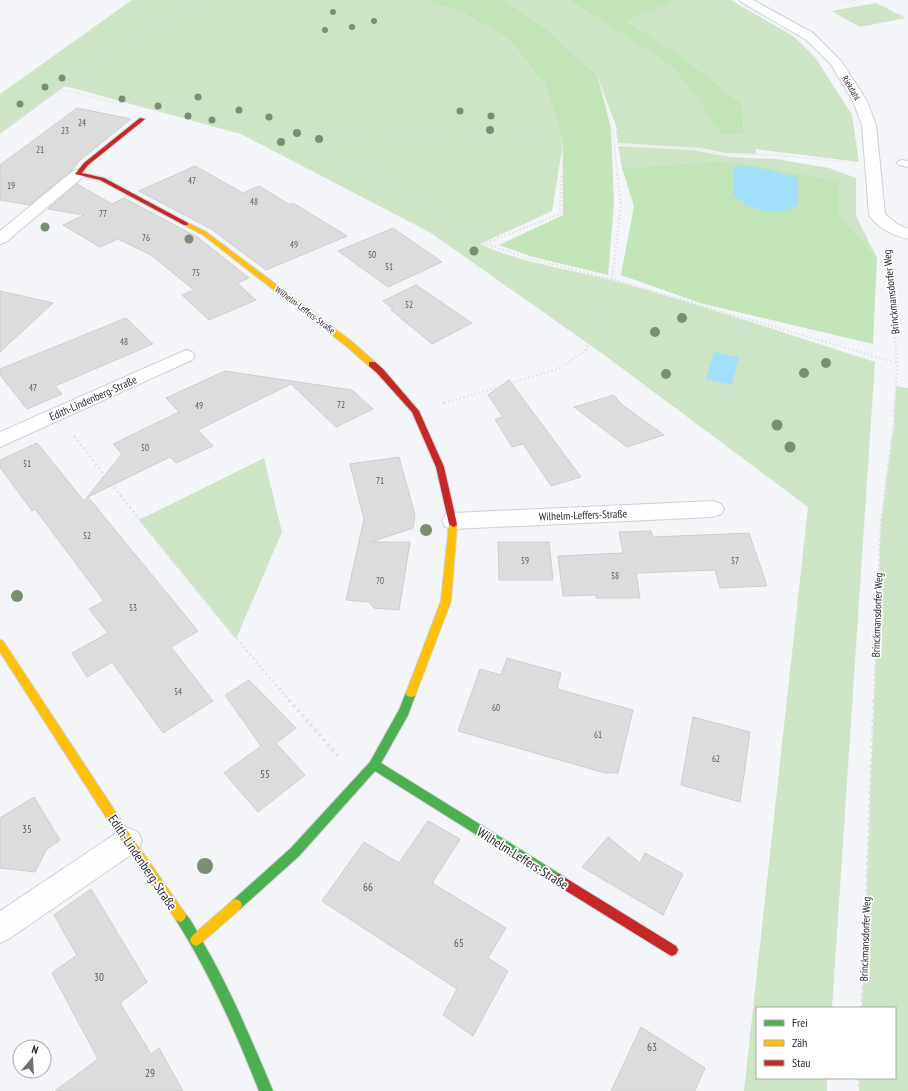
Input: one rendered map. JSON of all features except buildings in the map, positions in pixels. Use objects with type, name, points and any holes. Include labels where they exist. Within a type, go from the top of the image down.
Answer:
[{"type":"street","name":"Riekdahl","points":[[745,0],[809,36],[835,60],[860,101],[869,125],[877,215],[883,223]]},
{"type":"street","points":[[0,239],[78,174],[86,164],[142,119]]},
{"type":"street","name":"Wilhelm-Leffers-Straße","points":[[78,174],[102,179],[204,233],[348,343],[380,371],[415,411],[440,467],[453,520],[446,601],[404,712],[374,765],[295,852],[196,940]]},
{"type":"street","points":[[883,223],[908,234]]},
{"type":"street","name":"Edith-Lindenberg-Straße","points":[[0,440],[186,356]]},
{"type":"street","name":"Wilhelm-Leffers-Straße","points":[[453,520],[713,509]]},
{"type":"street","name":"Edith-Lindenberg-Straße","points":[[0,644],[128,841],[196,940],[245,1038],[266,1091]]},
{"type":"street","name":"Wilhelm-Leffers-Straße","points":[[374,765],[672,950]]},
{"type":"street","points":[[0,928],[128,841]]},
{"type":"path","points":[[0,132],[110,52],[197,4],[214,0]]},
{"type":"path","points":[[422,0],[462,13],[510,40],[545,86],[563,144],[560,214],[485,244]]},
{"type":"path","points":[[462,13],[499,0]]},
{"type":"path","points":[[415,411],[558,369],[572,361],[585,351],[592,336],[612,279],[620,205],[613,128],[597,75],[545,27],[505,0]]},
{"type":"path","points":[[842,0],[846,2],[856,0]]},
{"type":"path","points":[[60,89],[122,104]]},
{"type":"path","points":[[158,111],[188,103],[218,109],[307,142],[365,170],[485,244],[527,258],[612,279],[897,363]]},
{"type":"path","points":[[307,142],[362,143],[405,138],[563,144]]},
{"type":"path","points":[[614,144],[696,149],[727,155],[776,155],[872,166]]},
{"type":"path","name":"Brinckmansdorfer Weg","points":[[862,1007],[881,522],[894,423],[897,363],[883,223]]},
{"type":"path","points":[[56,414],[138,520],[236,640],[360,782]]},
{"type":"path","points":[[894,423],[908,428]]},
{"type":"path","points":[[881,522],[908,534]]},
{"type":"path","points":[[859,1079],[859,1091]]},
{"type":"green space","points":[[132,0],[422,0],[462,13],[509,40],[545,86],[563,144],[552,211],[480,244],[496,251],[528,261],[611,280],[677,299],[875,362],[832,1007],[756,1007],[756,1079],[827,1079],[827,1091],[744,1091],[808,507],[607,357],[431,233],[241,134],[65,86],[0,134],[0,94]]},
{"type":"green space","points":[[422,0],[505,0],[545,27],[597,75],[611,128],[614,204],[608,275],[533,257],[499,245],[563,215],[563,144],[545,86],[509,40],[462,13]]},
{"type":"green space","points":[[505,0],[569,0],[671,66],[697,97],[744,134],[742,104],[683,57],[627,21],[671,2],[669,0],[731,0],[793,36],[815,57],[852,115],[859,162],[755,149],[757,154],[726,153],[700,148],[618,143],[617,129],[597,75],[545,27]]},
{"type":"green space","points":[[569,0],[669,0],[672,2],[627,21],[683,57],[742,104],[744,134],[721,134],[697,97],[671,66]]},
{"type":"green space","points":[[876,3],[906,18],[860,27],[831,11]]},
{"type":"green space","points":[[618,146],[693,150],[730,157],[776,159],[829,168],[856,178],[856,216],[877,258],[839,214],[839,181],[752,164],[717,161],[622,168]]},
{"type":"green space","points":[[717,161],[752,164],[839,181],[839,214],[877,258],[873,344],[700,303],[621,275],[634,206],[622,168]]},
{"type":"green space","points":[[896,386],[908,388],[908,1091],[859,1091],[859,1079],[896,1079],[896,1007],[862,1007],[881,522],[894,423]]},
{"type":"green space","points":[[264,458],[282,532],[236,639],[139,520]]},
{"type":"water","points":[[741,166],[770,170],[798,178],[798,205],[784,211],[773,212],[754,208],[737,199],[733,194],[734,167]]},
{"type":"water","points":[[714,352],[739,357],[732,385],[706,379]]},
{"type":"traffic: fast","points":[[236,905],[295,852],[374,765],[404,712],[411,693]]},
{"type":"traffic: fast","points":[[374,765],[559,880]]},
{"type":"traffic: fast","points":[[180,916],[217,979],[228,1001],[266,1091]]},
{"type":"traffic: slow","points":[[186,224],[204,233],[348,343],[372,364]]},
{"type":"traffic: slow","points":[[411,693],[446,601],[453,524]]},
{"type":"traffic: slow","points":[[0,644],[128,841],[180,916]]},
{"type":"traffic: slow","points":[[196,940],[236,905]]},
{"type":"traffic: jam","points":[[142,119],[86,164],[78,174],[102,179],[186,224]]},
{"type":"traffic: jam","points":[[372,364],[415,411],[440,467],[453,524]]},
{"type":"traffic: jam","points":[[559,880],[672,950]]}]
